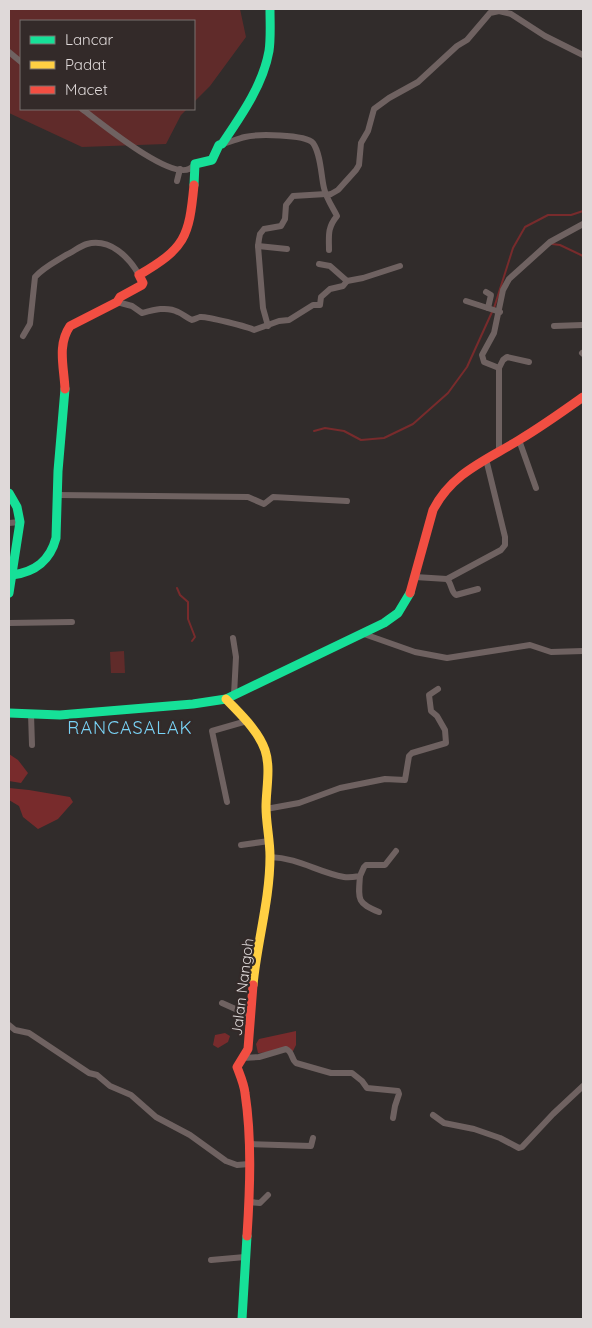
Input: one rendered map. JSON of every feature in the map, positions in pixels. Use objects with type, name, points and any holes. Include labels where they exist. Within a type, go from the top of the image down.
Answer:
[{"type":"street","points":[[83,110],[141,154],[159,163],[180,169],[189,169],[195,164],[212,160],[220,145],[242,115],[261,76],[267,58],[270,9]]},
{"type":"street","points":[[268,326],[263,308],[258,246],[260,234],[264,229],[278,227],[284,222],[286,205],[293,196],[326,195],[338,190],[356,170],[361,143],[368,131],[374,109],[389,98],[418,82],[457,46],[467,40],[490,13],[499,11],[510,14],[545,36],[583,55]]},
{"type":"street","points":[[9,52],[20,61]]},
{"type":"street","points":[[222,144],[246,136],[290,136],[312,142],[323,174],[326,195],[337,216],[328,232],[329,250]]},
{"type":"street","points":[[139,276],[157,265],[181,243],[193,202],[195,164]]},
{"type":"street","points":[[177,181],[180,169]]},
{"type":"street","points":[[493,310],[509,279],[550,242],[583,224]]},
{"type":"street","points":[[12,575],[35,570],[54,547],[56,538],[57,495],[65,393],[62,372],[63,336],[70,326],[117,302],[120,296],[144,283],[133,265],[120,251],[103,244],[86,244],[46,266],[35,278],[30,324],[23,336]]},
{"type":"street","points":[[258,246],[287,249]]},
{"type":"street","points":[[319,264],[330,266],[347,281]]},
{"type":"street","points":[[117,302],[132,306],[142,313],[157,309],[168,309],[178,311],[192,320],[205,318],[228,324],[236,323],[254,330],[279,321],[288,320],[313,306],[320,305],[321,297],[326,291],[343,286],[347,281],[400,266]]},
{"type":"street","points":[[486,292],[491,295],[494,333],[482,357],[484,362],[499,368]]},
{"type":"street","points":[[466,301],[493,310]]},
{"type":"street","points":[[554,326],[583,325]]},
{"type":"street","points":[[498,452],[499,368],[507,357],[529,362]]},
{"type":"street","points":[[9,713],[60,715],[203,703],[230,697],[384,623],[398,613],[411,591],[438,498],[464,473],[583,397]]},
{"type":"street","points":[[518,440],[536,488]]},
{"type":"street","points":[[415,577],[447,579],[501,550],[505,545],[503,528],[486,459]]},
{"type":"street","points":[[9,493],[16,503],[20,522],[11,564],[12,575],[9,590]]},
{"type":"street","points":[[57,495],[248,498],[264,504],[273,498],[347,501]]},
{"type":"street","points":[[9,523],[20,522]]},
{"type":"street","points":[[447,579],[450,582],[454,595],[478,589]]},
{"type":"street","points":[[11,623],[72,622]]},
{"type":"street","points":[[364,634],[415,652],[447,658],[530,645],[551,652],[583,651]]},
{"type":"street","points":[[230,697],[236,657],[233,638]]},
{"type":"street","points":[[266,809],[299,803],[340,788],[385,779],[405,780],[409,756],[412,753],[446,743],[445,730],[430,708],[429,695],[438,689]]},
{"type":"street","name":"Jalan Nangoh","points":[[230,697],[262,742],[267,756],[266,809],[270,857],[262,933],[254,974],[248,1050],[237,1066],[245,1091],[249,1144],[249,1202],[242,1319]]},
{"type":"street","points":[[31,714],[32,746]]},
{"type":"street","points":[[227,802],[212,731],[247,721]]},
{"type":"street","points":[[241,845],[269,841]]},
{"type":"street","points":[[379,912],[364,906],[361,902],[360,876],[366,865],[385,866],[396,851]]},
{"type":"street","points":[[270,857],[299,861],[327,873],[344,877],[360,876]]},
{"type":"street","points":[[222,1003],[251,1016]]},
{"type":"street","points":[[9,1025],[15,1030],[29,1033],[89,1073],[97,1075],[110,1086],[131,1095],[156,1117],[190,1135],[226,1161],[237,1164],[249,1164]]},
{"type":"street","points":[[242,1058],[259,1057],[286,1049],[293,1055],[296,1063],[332,1073],[352,1073],[369,1089],[398,1091],[399,1094],[393,1118]]},
{"type":"street","points":[[433,1115],[444,1123],[474,1129],[500,1138],[519,1148],[583,1086]]},
{"type":"street","points":[[249,1144],[311,1146],[313,1138]]},
{"type":"street","points":[[249,1202],[260,1203],[268,1195]]},
{"type":"street","points":[[211,1260],[245,1257]]},
{"type":"shaded area","points":[[9,9],[240,9],[246,37],[210,86],[195,101],[195,20],[20,20],[20,110],[186,110],[181,115],[166,144],[82,147],[9,113]]},
{"type":"shaded area","points":[[124,651],[125,673],[111,673],[110,652]]},
{"type":"shaded area","points":[[9,754],[18,760],[28,773],[21,783],[9,781]]},
{"type":"shaded area","points":[[9,788],[70,797],[73,802],[58,819],[38,829],[23,817],[19,806],[9,800]]},
{"type":"shaded area","points":[[296,1031],[296,1045],[293,1051],[258,1053],[256,1044],[259,1039]]},
{"type":"shaded area","points":[[225,1033],[230,1036],[228,1042],[218,1048],[213,1045],[215,1035]]},
{"type":"waterway","points":[[494,308],[513,248],[525,227],[548,215],[571,215],[583,211]]},
{"type":"waterway","points":[[552,244],[560,245],[583,256]]},
{"type":"waterway","points":[[314,431],[325,428],[344,431],[361,440],[384,438],[413,424],[448,393],[467,367],[492,312]]},
{"type":"waterway","points":[[177,588],[180,595],[188,602],[188,619],[195,637],[192,641]]},
{"type":"traffic: fast","points":[[194,185],[195,164],[212,160],[219,145],[222,144],[257,88],[266,64],[270,46],[270,9]]},
{"type":"traffic: fast","points":[[12,575],[28,571],[46,559],[56,538],[58,471],[65,389]]},
{"type":"traffic: fast","points":[[9,493],[17,507],[20,522],[9,593]]},
{"type":"traffic: fast","points":[[9,713],[60,715],[193,704],[226,699],[384,623],[398,613],[410,593]]},
{"type":"traffic: fast","points":[[242,1319],[247,1236]]},
{"type":"traffic: slow","points":[[226,699],[258,736],[265,750],[268,764],[266,807],[270,850],[269,872],[266,905],[253,985]]},
{"type":"traffic: jam","points":[[65,389],[62,348],[70,326],[117,302],[120,297],[142,285],[143,283],[139,275],[175,249],[187,230],[194,185]]},
{"type":"traffic: jam","points":[[410,593],[433,510],[450,486],[470,469],[535,430],[583,397]]},
{"type":"traffic: jam","points":[[247,1236],[250,1182],[249,1128],[244,1090],[237,1067],[248,1049],[253,985]]},
{"type":"district","name":"RANCASALAK","points":[[130,727]]}]
